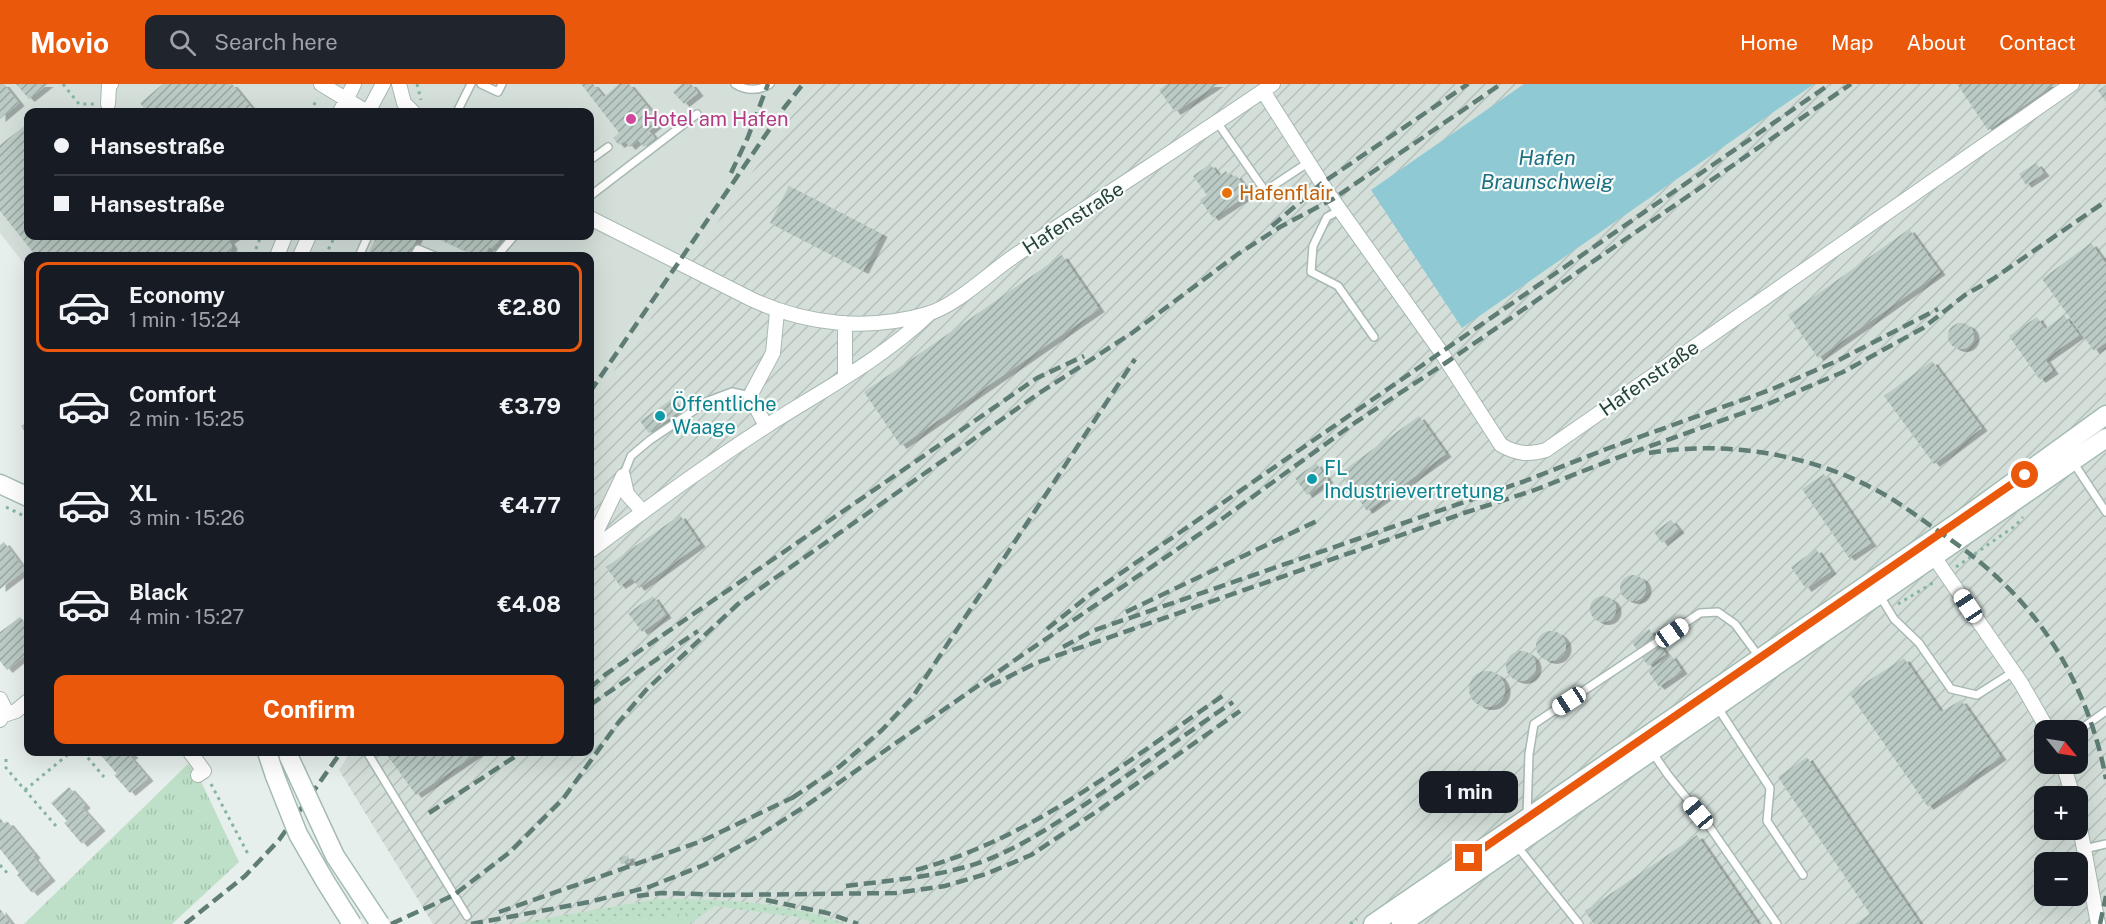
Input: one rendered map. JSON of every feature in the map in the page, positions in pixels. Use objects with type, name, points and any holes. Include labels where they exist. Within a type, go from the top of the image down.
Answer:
[{"type":"main road","points":[[1373,924],[1512,838],[1930,551],[2068,454],[2106,415]]},
{"type":"main road","points":[[2068,454],[2106,438]]},
{"type":"main road","points":[[0,484],[24,495]]},
{"type":"main road","points":[[1712,700],[1760,658],[1875,588]]},
{"type":"main road","points":[[1401,924],[1512,838],[1527,818],[1647,745]]},
{"type":"main road","points":[[268,756],[298,834],[352,924]]},
{"type":"main road","points":[[289,756],[335,856],[380,924]]},
{"type":"street","points":[[109,108],[109,86],[111,84]]},
{"type":"street","points":[[321,84],[361,108]]},
{"type":"street","points":[[342,108],[354,84]]},
{"type":"street","points":[[368,108],[370,84]]},
{"type":"street","points":[[370,108],[383,84]]},
{"type":"street","points":[[399,84],[404,103],[409,108]]},
{"type":"street","name":"Hafenstraße","points":[[594,548],[766,426],[907,335],[929,314],[960,297],[1010,259],[1268,87],[1309,162],[1340,210],[1441,352],[1501,445],[1513,452],[1530,454],[1546,450],[2072,84]]},
{"type":"street","name":"Hafenstraße","points":[[594,220],[777,312],[801,318],[845,323],[881,322],[929,314]]},
{"type":"street","points":[[766,426],[750,396],[773,353],[777,312]]},
{"type":"street","points":[[845,323],[845,377]]},
{"type":"street","points":[[623,476],[627,494],[643,512]]},
{"type":"street","points":[[594,537],[623,476]]},
{"type":"street","points":[[1930,551],[2013,672],[2042,720]]},
{"type":"street","points":[[0,699],[5,709],[2,718]]},
{"type":"street","points":[[2,718],[24,704]]},
{"type":"street","points":[[192,756],[201,773]]},
{"type":"street","points":[[2082,840],[2098,924]]},
{"type":"lane","points":[[459,108],[471,84]]},
{"type":"lane","points":[[481,84],[498,92],[502,84]]},
{"type":"lane","points":[[735,84],[750,89],[763,88],[770,84]]},
{"type":"lane","points":[[594,193],[697,114]]},
{"type":"lane","points":[[1217,122],[1265,191],[1309,162]]},
{"type":"lane","points":[[594,157],[608,147]]},
{"type":"lane","points":[[1340,210],[1327,217],[1313,246],[1311,272],[1338,286],[1374,337]]},
{"type":"lane","points":[[500,252],[511,240]]},
{"type":"lane","points":[[623,476],[631,456],[650,440],[708,401],[732,392],[750,396]]},
{"type":"lane","points":[[2068,454],[2106,512]]},
{"type":"lane","points":[[1875,588],[1894,619],[1919,643],[1951,689],[1977,695],[2013,672]]},
{"type":"lane","points":[[1527,818],[1529,754],[1534,724],[1701,613],[1718,612],[1735,624],[1760,658]]},
{"type":"lane","points":[[1712,700],[1770,788],[1767,820],[1803,875]]},
{"type":"lane","points":[[2088,724],[2106,711]]},
{"type":"lane","points":[[1647,745],[1674,783],[1710,826],[1778,924]]},
{"type":"lane","points":[[369,756],[467,916]]},
{"type":"lane","points":[[1512,838],[1579,924]]},
{"type":"lane","points":[[2084,849],[2106,844]]},
{"type":"path","points":[[63,84],[79,104],[109,108]]},
{"type":"path","points":[[0,503],[24,516]]},
{"type":"path","points":[[25,790],[66,756]]},
{"type":"path","points":[[86,756],[104,777]]},
{"type":"path","points":[[6,759],[6,768],[56,826]]},
{"type":"path","points":[[201,773],[248,854]]},
{"type":"path","points":[[0,865],[9,875]]},
{"type":"shaded area","points":[[0,84],[820,84],[799,105],[594,399],[594,252],[24,252],[24,264],[0,233]]},
{"type":"shaded area","points":[[820,84],[2106,84],[2106,924],[433,924],[339,770],[348,756],[594,756],[594,399],[799,105]]},
{"type":"green space","points":[[188,764],[198,775],[239,862],[172,924],[24,924]]},
{"type":"green space","points":[[657,899],[729,901],[777,906],[824,916],[846,924],[815,924],[797,917],[715,906],[701,916],[675,914],[665,919],[592,921],[588,924],[514,924]]},
{"type":"green space","points":[[688,913],[701,916],[689,924],[588,924],[592,921],[665,919],[675,914]]},
{"type":"water","name":"Hafen Braunschweig","points":[[1524,84],[1814,84],[1462,328],[1371,190]]},
{"type":"building","points":[[0,84],[4,84],[19,103],[0,119]]},
{"type":"building","points":[[16,84],[48,84],[29,99]]},
{"type":"building","points":[[163,84],[232,84],[252,108],[144,108],[140,103]]},
{"type":"building","points":[[581,84],[593,84],[604,97],[619,84],[629,84],[660,122],[649,131],[655,138],[644,147],[638,140],[630,147],[625,141],[619,145],[613,138],[619,133]]},
{"type":"building","points":[[682,84],[691,84],[698,93],[684,104],[673,92]]},
{"type":"building","points":[[1167,84],[1218,84],[1175,112],[1159,90]]},
{"type":"building","points":[[1957,84],[2055,84],[1988,130]]},
{"type":"building","points":[[2106,85],[2106,102],[2098,91]]},
{"type":"building","points":[[24,126],[24,240],[230,240],[230,252],[33,252],[0,211],[0,145]]},
{"type":"building","points":[[2036,163],[2044,173],[2026,185],[2019,174]]},
{"type":"building","points":[[1210,164],[1219,176],[1226,171],[1231,178],[1236,175],[1249,194],[1213,218],[1200,200],[1207,195],[1193,176]]},
{"type":"building","points":[[789,186],[882,234],[863,271],[770,223]]},
{"type":"building","points":[[1909,229],[1940,272],[1818,358],[1788,315]]},
{"type":"building","points":[[375,240],[416,240],[410,252],[369,252]]},
{"type":"building","points":[[442,240],[500,240],[493,249],[489,247],[486,252],[468,252]]},
{"type":"building","points":[[2091,243],[2106,264],[2106,342],[2094,351],[2042,279]]},
{"type":"building","points":[[1062,255],[1099,309],[901,446],[864,392]]},
{"type":"building","points":[[2064,315],[2079,335],[2045,359],[2053,371],[2040,380],[2009,336],[2037,317],[2045,329]]},
{"type":"building","points":[[1961,323],[1970,327],[1974,336],[1970,345],[1961,349],[1952,345],[1948,336],[1952,327]]},
{"type":"building","points":[[1932,361],[1982,428],[1934,464],[1884,396]]},
{"type":"building","name":"Öffentliche Waage","points":[[672,399],[680,411],[649,433],[640,421]]},
{"type":"building","points":[[1419,416],[1446,454],[1367,511],[1340,473]]},
{"type":"building","name":"FL Industrievertretung","points":[[1316,463],[1328,480],[1307,495],[1295,478]]},
{"type":"building","points":[[1824,474],[1871,543],[1849,558],[1802,489]]},
{"type":"building","points":[[680,515],[700,544],[639,588],[632,578],[620,586],[606,567]]},
{"type":"building","points":[[1671,520],[1679,530],[1662,543],[1654,532]]},
{"type":"building","points":[[4,542],[24,571],[0,589],[0,545]]},
{"type":"building","points":[[1816,549],[1831,571],[1806,589],[1791,567]]},
{"type":"building","points":[[1633,575],[1642,579],[1646,588],[1642,597],[1633,601],[1624,597],[1620,588],[1624,579]]},
{"type":"building","points":[[653,596],[666,615],[642,632],[628,613]]},
{"type":"building","points":[[1603,596],[1612,600],[1616,609],[1612,618],[1603,622],[1594,618],[1590,609],[1594,600]]},
{"type":"building","points":[[20,617],[24,621],[24,656],[7,670],[0,661],[0,632]]},
{"type":"building","points":[[1649,629],[1666,654],[1648,666],[1631,641]]},
{"type":"building","points":[[1551,631],[1562,635],[1566,646],[1562,657],[1551,661],[1540,657],[1536,646],[1540,635]]},
{"type":"building","points":[[1521,651],[1532,655],[1536,666],[1532,677],[1521,681],[1510,677],[1506,666],[1510,655]]},
{"type":"building","points":[[1671,655],[1682,671],[1659,687],[1648,671]]},
{"type":"building","points":[[1904,658],[1941,712],[1961,700],[2001,757],[1928,807],[1849,693]]},
{"type":"building","points":[[1487,671],[1499,677],[1505,689],[1499,701],[1487,707],[1475,701],[1469,689],[1475,677]]},
{"type":"building","points":[[101,756],[132,756],[130,757],[148,778],[130,793],[114,775],[117,774]]},
{"type":"building","points":[[388,756],[473,756],[416,795]]},
{"type":"building","points":[[1807,757],[1920,924],[1855,924],[1870,914],[1778,777]]},
{"type":"building","points":[[69,787],[85,805],[82,808],[100,828],[82,844],[64,823],[67,821],[51,803]]},
{"type":"building","points":[[0,818],[4,823],[8,822],[35,855],[33,857],[50,878],[32,893],[0,849]]},
{"type":"building","points":[[1697,835],[1758,924],[1594,924],[1585,911]]},
{"type":"building","points":[[628,855],[630,862],[621,864],[619,858]]},
{"type":"building","points":[[0,909],[11,923],[0,924]]},
{"type":"railway","points":[[731,173],[748,137],[768,84]]},
{"type":"railway","points":[[594,386],[784,108],[803,84]]},
{"type":"railway","points":[[1272,226],[1322,183],[1468,84]]},
{"type":"railway","points":[[391,924],[454,895],[510,852],[563,799],[618,723],[646,690],[738,604],[1038,394],[1132,333],[1238,254],[1280,227],[1333,199],[1501,84]]},
{"type":"railway","points":[[1047,629],[1092,593],[1830,84]]},
{"type":"railway","points":[[471,924],[589,902],[649,887],[704,865],[755,838],[804,807],[1226,516],[1356,422],[1851,84]]},
{"type":"railway","points":[[990,686],[1036,663],[1532,491],[1768,404],[1843,372],[1923,328],[1965,295],[1993,279],[2106,201]]},
{"type":"railway","points":[[1063,647],[1092,631],[1525,481],[1770,390],[1837,361],[1938,309]]},
{"type":"railway","points":[[594,684],[606,674],[1037,378],[1084,356]]},
{"type":"railway","points":[[792,798],[839,767],[882,730],[912,698],[1135,359]]},
{"type":"railway","points":[[1649,453],[1708,448],[1767,453],[1796,459],[1852,478],[1878,491],[1950,539],[1977,560],[2022,602],[2055,648],[2069,672],[2092,724],[2106,779]]},
{"type":"railway","points":[[1126,612],[1321,519]]},
{"type":"railway","points":[[594,702],[698,631]]},
{"type":"railway","points":[[916,870],[959,856],[1040,818],[1079,795],[1227,693]]},
{"type":"railway","points":[[846,886],[950,871],[984,861],[1011,849],[1087,803],[1233,702]]},
{"type":"railway","points":[[723,895],[896,893],[945,886],[986,874],[1031,855],[1240,711]]},
{"type":"railway","points":[[185,924],[245,876],[279,840],[338,756]]},
{"type":"railway","points":[[429,813],[516,756]]},
{"type":"railway","points":[[499,912],[702,841],[798,795]]},
{"type":"railway","points":[[637,896],[661,893],[730,895]]},
{"type":"railway","points":[[2100,924],[2106,896]]},
{"type":"railway","points":[[766,900],[827,913],[858,924]]},
{"type":"place","name":"Hotel am Hafen","points":[[631,119]]},
{"type":"place","name":"Hafenflair","points":[[1227,193]]},
{"type":"place","name":"Öffentliche Waage","points":[[660,416]]},
{"type":"place","name":"FL Industrievertretung","points":[[1312,479]]},
{"type":"route","points":[[1469,858],[2025,475]]}]
